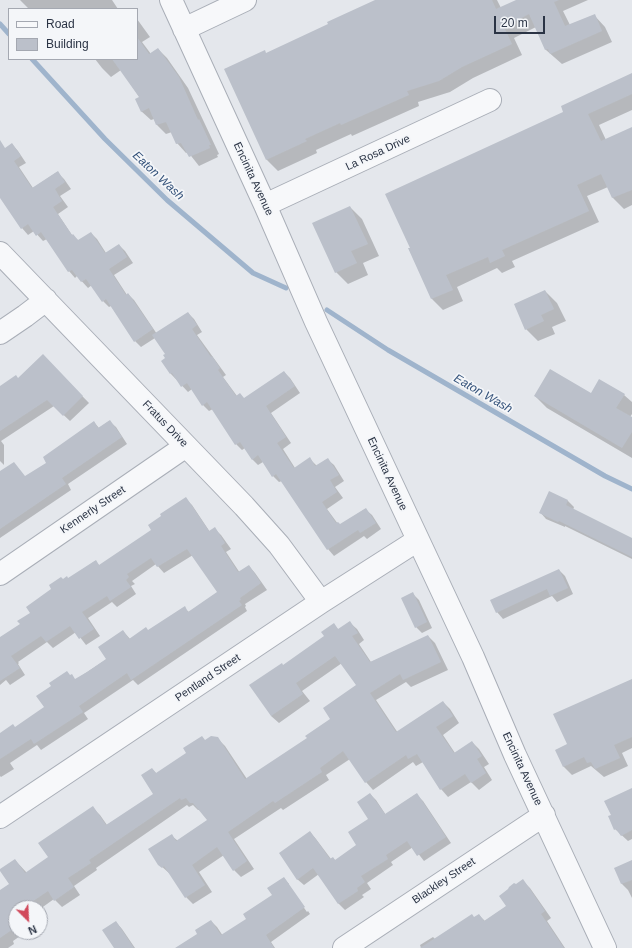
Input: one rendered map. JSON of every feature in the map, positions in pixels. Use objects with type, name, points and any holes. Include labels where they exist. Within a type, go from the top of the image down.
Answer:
[{"type":"street","name":"Encinita Avenue","points":[[170,0],[296,273],[316,322],[473,657],[515,755],[605,948]]},
{"type":"street","points":[[184,29],[245,0]]},
{"type":"street","name":"La Rosa Drive","points":[[265,205],[490,100]]},
{"type":"street","name":"Fratus Drive","points":[[0,253],[244,506],[279,545],[321,602]]},
{"type":"street","points":[[0,334],[46,300]]},
{"type":"street","name":"Kennerly Street","points":[[0,574],[186,446]]},
{"type":"street","name":"Pentland Street","points":[[0,817],[321,602],[418,540]]},
{"type":"street","name":"Blackley Street","points":[[344,948],[544,815]]},
{"type":"building","points":[[375,0],[492,0],[496,9],[516,0],[559,0],[554,2],[565,26],[595,14],[602,31],[550,54],[548,49],[545,50],[529,14],[504,27],[512,44],[462,67],[439,81],[407,91],[409,95],[305,139],[307,141],[266,160],[224,69],[265,50],[266,53],[328,24],[327,22]]},
{"type":"building","points":[[138,38],[149,54],[158,48],[179,77],[211,145],[209,145],[210,148],[189,157],[181,143],[176,144],[166,122],[156,125],[149,108],[141,112],[135,99],[139,97],[113,60],[138,60]]},
{"type":"building","points":[[632,73],[632,94],[588,114],[601,141],[632,127],[632,190],[612,198],[601,174],[577,185],[589,211],[502,250],[505,256],[490,263],[488,257],[446,275],[453,290],[431,299],[408,248],[410,248],[385,194],[563,112],[561,106]]},
{"type":"building","points":[[0,140],[5,148],[12,143],[21,156],[14,161],[32,188],[58,171],[65,182],[55,189],[62,201],[53,207],[72,235],[73,234],[78,240],[91,232],[105,253],[119,244],[127,257],[109,269],[126,295],[128,293],[153,329],[134,342],[106,299],[102,302],[86,279],[81,282],[72,270],[68,272],[41,232],[36,236],[28,224],[21,229],[0,198]]},
{"type":"building","points":[[350,206],[368,244],[351,251],[357,263],[335,273],[312,223]]},
{"type":"building","points":[[545,290],[554,309],[541,315],[544,321],[525,330],[514,304]]},
{"type":"building","points":[[188,312],[197,325],[192,329],[220,368],[218,370],[236,396],[240,393],[244,398],[284,371],[295,386],[266,406],[286,437],[277,443],[294,468],[310,457],[315,466],[328,458],[339,475],[330,480],[337,492],[322,502],[336,523],[338,522],[340,524],[366,508],[376,523],[360,533],[358,530],[327,550],[276,474],[272,477],[258,455],[252,460],[240,442],[235,445],[207,402],[202,406],[187,383],[181,387],[172,373],[170,374],[161,361],[165,358],[163,355],[165,354],[152,335]]},
{"type":"building","points":[[43,354],[83,396],[63,416],[47,400],[0,431],[0,386],[16,375],[18,378]]},
{"type":"building","points":[[550,369],[591,393],[599,379],[625,394],[616,408],[632,417],[632,432],[622,448],[534,396]]},
{"type":"building","points":[[110,420],[122,437],[62,478],[66,484],[0,529],[0,471],[14,462],[25,476],[46,463],[43,457],[94,421],[98,428]]},
{"type":"building","points":[[549,491],[568,500],[566,505],[632,538],[632,557],[559,521],[558,522],[539,513]]},
{"type":"building","points":[[186,497],[209,531],[215,527],[225,543],[221,546],[238,572],[249,565],[261,583],[240,598],[241,600],[239,601],[242,605],[131,680],[127,673],[79,706],[83,712],[34,744],[31,739],[0,759],[0,733],[13,724],[15,727],[44,707],[36,696],[51,686],[49,683],[67,671],[70,675],[72,674],[75,679],[106,659],[98,647],[123,630],[129,639],[146,627],[148,630],[185,606],[188,612],[217,592],[187,549],[157,567],[151,558],[127,574],[129,577],[126,580],[131,587],[110,601],[107,596],[82,612],[94,629],[79,639],[70,626],[46,642],[41,636],[11,656],[20,668],[0,681],[0,637],[20,624],[17,621],[30,613],[26,607],[51,589],[49,585],[61,577],[63,579],[67,576],[68,578],[96,560],[99,565],[151,530],[148,525],[161,516],[160,514]]},
{"type":"building","points":[[559,569],[568,588],[550,596],[547,589],[496,613],[490,600]]},
{"type":"building","points":[[413,592],[427,622],[415,628],[401,598]]},
{"type":"building","points":[[350,621],[358,633],[352,636],[370,662],[428,635],[441,662],[403,680],[400,674],[370,693],[396,732],[443,701],[453,716],[436,727],[454,753],[472,741],[482,756],[477,759],[486,773],[471,783],[465,774],[440,790],[417,754],[408,759],[406,755],[365,783],[343,751],[320,768],[322,772],[275,803],[273,801],[228,832],[247,861],[233,871],[217,847],[192,865],[205,885],[185,898],[164,866],[162,868],[158,865],[148,849],[172,834],[176,841],[207,820],[193,803],[190,803],[186,798],[181,800],[180,798],[89,860],[91,863],[68,878],[74,887],[54,901],[48,891],[35,900],[8,900],[8,932],[0,938],[0,890],[9,884],[0,869],[15,859],[25,873],[48,857],[38,843],[93,806],[106,825],[153,794],[141,775],[152,768],[156,773],[186,753],[183,748],[202,736],[205,740],[211,736],[218,737],[245,779],[307,738],[305,736],[330,719],[323,708],[356,685],[335,656],[296,683],[303,694],[271,716],[249,685],[282,663],[283,665],[324,636],[321,632],[334,623],[338,629]]},
{"type":"building","points":[[632,679],[632,737],[614,745],[620,758],[595,769],[591,762],[587,763],[584,757],[563,767],[555,750],[567,744],[553,714]]},
{"type":"building","points":[[632,788],[632,830],[621,836],[616,829],[614,830],[608,816],[611,815],[604,801]]},
{"type":"building","points":[[370,793],[385,814],[417,793],[446,837],[417,856],[407,841],[386,855],[388,859],[361,876],[365,882],[357,888],[358,891],[338,904],[313,868],[297,880],[279,853],[310,831],[330,859],[333,857],[335,860],[356,845],[348,832],[368,819],[357,802]]},
{"type":"building","points":[[632,860],[632,880],[621,884],[614,868]]},
{"type":"building","points":[[284,877],[305,907],[266,935],[274,948],[175,948],[197,934],[195,930],[211,920],[221,935],[246,919],[243,914],[272,895],[267,888]]},
{"type":"building","points":[[523,879],[545,911],[541,914],[564,948],[420,948],[472,914],[474,917],[479,914],[484,921],[506,906],[499,896],[514,883],[516,884]]},
{"type":"building","points":[[116,921],[134,948],[114,948],[102,930]]},
{"type":"waterway","name":"Eaton Wash","points":[[0,24],[8,33]]},
{"type":"waterway","name":"Eaton Wash","points":[[33,60],[105,139],[167,200],[253,273],[286,288]]},
{"type":"waterway","name":"Eaton Wash","points":[[327,310],[388,350],[605,476],[632,489]]}]
